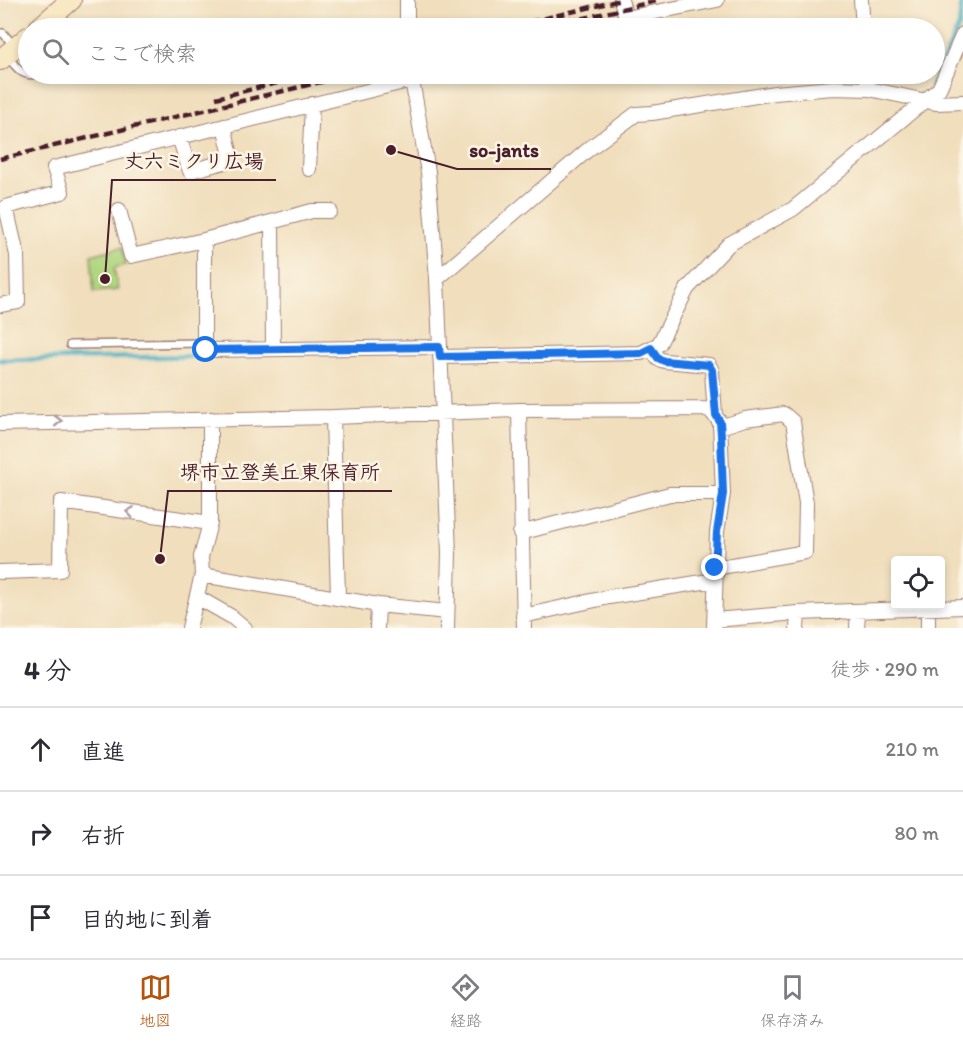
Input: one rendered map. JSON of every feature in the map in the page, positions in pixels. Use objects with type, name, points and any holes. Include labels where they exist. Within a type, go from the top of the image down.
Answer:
[{"type":"street","points":[[50,18],[71,0]]},
{"type":"street","points":[[407,0],[407,18]]},
{"type":"street","points":[[621,0],[626,18],[717,0]]},
{"type":"street","points":[[861,0],[862,18]]},
{"type":"street","points":[[945,75],[963,34]]},
{"type":"street","points":[[0,305],[18,302],[17,255],[6,207],[62,192],[54,168],[312,104],[383,84]]},
{"type":"street","points":[[412,84],[428,172],[437,279],[449,554],[447,628]]},
{"type":"street","points":[[868,84],[869,89]]},
{"type":"street","points":[[204,240],[204,343],[206,350],[273,348],[641,353],[659,344],[687,289],[729,244],[793,209],[926,101],[941,84]]},
{"type":"street","points":[[437,279],[590,148],[636,114],[775,93],[833,88],[869,89],[936,104],[963,102]]},
{"type":"street","points":[[309,169],[312,104]]},
{"type":"street","points":[[179,137],[190,171],[232,160],[224,126]]},
{"type":"street","points":[[119,210],[131,256],[204,240],[312,211],[330,211]]},
{"type":"street","points":[[272,223],[273,348]]},
{"type":"street","points":[[651,348],[658,358],[664,361],[709,365],[712,370],[723,494],[717,532],[714,624],[798,613],[891,610]]},
{"type":"street","points":[[0,424],[333,417],[519,410],[700,409],[709,409],[718,421]]},
{"type":"street","points":[[519,410],[523,625],[609,597],[805,552],[806,503],[794,422],[784,414],[718,421]]},
{"type":"street","points":[[333,417],[338,597]]},
{"type":"street","points":[[189,628],[202,575],[201,556],[210,523],[210,419]]},
{"type":"street","points":[[520,533],[670,494],[723,494]]},
{"type":"street","points":[[0,572],[60,570],[61,502],[210,523]]},
{"type":"street","points":[[202,575],[378,605],[447,612]]},
{"type":"street","points":[[197,597],[232,617],[245,628]]},
{"type":"street","points":[[376,628],[378,605]]},
{"type":"street","points":[[945,608],[963,607]]},
{"type":"street","points":[[928,610],[928,628]]},
{"type":"street","points":[[857,628],[858,611]]},
{"type":"street","points":[[797,628],[798,613]]},
{"type":"lane","points":[[0,33],[3,33],[13,50],[18,71]]},
{"type":"lane","points":[[70,345],[204,343]]},
{"type":"green space","points":[[122,247],[126,265],[114,268],[118,290],[94,292],[91,255]]},
{"type":"waterway","points":[[945,56],[959,26],[962,0]]},
{"type":"waterway","points":[[0,360],[207,356]]},
{"type":"railway","points":[[546,18],[621,0]]},
{"type":"railway","points":[[584,18],[660,0]]},
{"type":"railway","points":[[216,98],[273,84]]},
{"type":"railway","points":[[0,159],[312,84]]},
{"type":"place","name":"so-jants","points":[[391,150]]},
{"type":"place","name":"丈六ミクリ広場","points":[[105,279]]},
{"type":"place","name":"堺市立登美丘東保育所","points":[[160,559]]},
{"type":"route","points":[[206,350],[439,347],[440,357],[641,353],[651,348],[658,358],[664,361],[709,365],[712,370],[716,415],[720,422],[723,494],[717,532],[715,568]]}]
